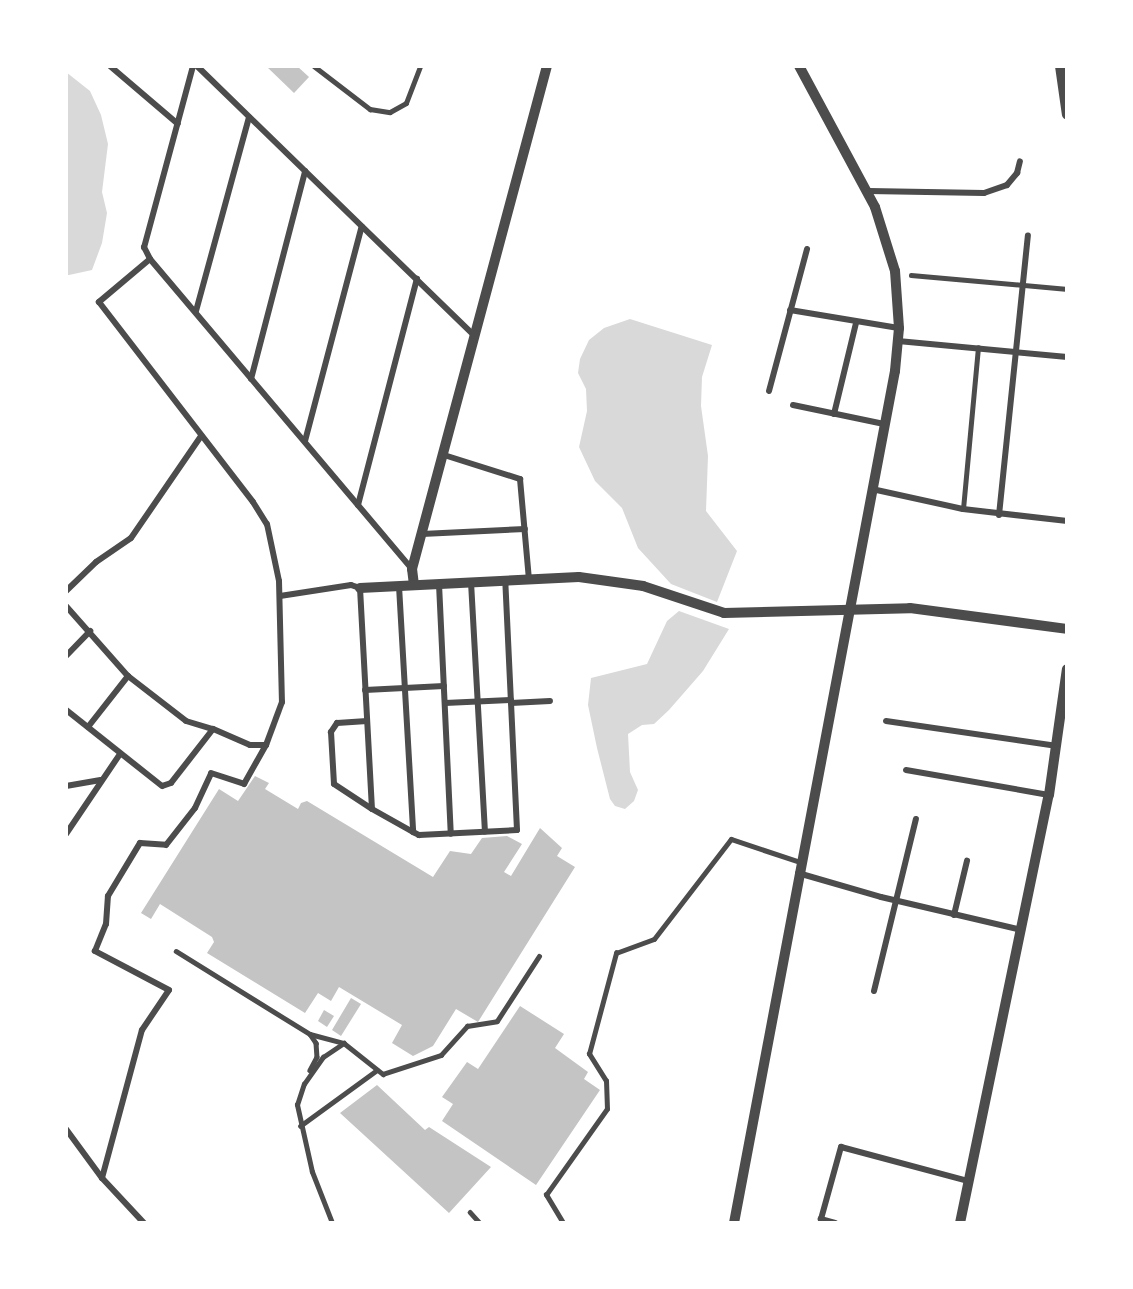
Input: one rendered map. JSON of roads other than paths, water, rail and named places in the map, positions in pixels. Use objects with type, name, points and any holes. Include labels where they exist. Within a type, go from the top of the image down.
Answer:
[{"type":"street","points":[[110,66],[178,124]]},
{"type":"street","points":[[412,569],[150,259],[144,247],[195,66],[476,337]]},
{"type":"street","points":[[414,585],[412,569],[547,66]]},
{"type":"street","points":[[734,1223],[799,868],[885,424],[899,328],[894,271],[869,191],[799,66]]},
{"type":"street","points":[[1060,66],[1067,115]]},
{"type":"street","points":[[196,311],[249,117]]},
{"type":"street","points":[[869,191],[984,193],[1007,185],[1017,173],[1020,161]]},
{"type":"street","points":[[251,379],[305,171]]},
{"type":"street","points":[[305,441],[362,226]]},
{"type":"street","points":[[999,515],[1028,236]]},
{"type":"street","points":[[769,391],[807,249]]},
{"type":"street","points":[[102,1178],[142,1030],[169,990],[95,951],[106,924],[108,896],[140,843],[166,845],[195,808],[211,773],[244,784],[266,745],[282,702],[280,596],[267,524],[99,303],[150,259]]},
{"type":"street","points":[[358,505],[417,279]]},
{"type":"street","points":[[790,310],[899,328]]},
{"type":"street","points":[[834,414],[856,322]]},
{"type":"street","points":[[898,341],[1067,357]]},
{"type":"street","points":[[793,405],[885,424]]},
{"type":"street","points":[[66,591],[96,562],[131,538],[201,436]]},
{"type":"street","points":[[444,455],[520,479],[529,579]]},
{"type":"street","points":[[872,489],[999,515],[1067,521]]},
{"type":"street","points":[[422,534],[525,529]]},
{"type":"street","points":[[280,596],[351,585],[360,588],[579,577],[643,586],[724,613],[910,608],[1067,629]]},
{"type":"street","points":[[367,721],[337,723],[331,732],[334,784],[413,832],[451,834],[517,830],[504,580]]},
{"type":"street","points":[[471,582],[485,832]]},
{"type":"street","points":[[439,584],[451,834]]},
{"type":"street","points":[[399,586],[413,832]]},
{"type":"street","points":[[360,588],[372,809]]},
{"type":"street","points":[[66,606],[128,676],[186,721],[213,729],[249,746],[266,745]]},
{"type":"street","points":[[66,656],[90,631]]},
{"type":"street","points":[[960,1223],[1049,795],[1065,704],[1067,669]]},
{"type":"street","points":[[88,727],[128,676]]},
{"type":"street","points":[[365,690],[444,686]]},
{"type":"street","points":[[446,703],[550,701]]},
{"type":"street","points":[[66,710],[162,786],[171,783],[213,729]]},
{"type":"street","points":[[886,721],[1057,746]]},
{"type":"street","points":[[66,834],[100,780],[120,754]]},
{"type":"street","points":[[906,770],[1049,795]]},
{"type":"street","points":[[66,786],[100,780]]},
{"type":"street","points":[[874,991],[916,819]]},
{"type":"street","points":[[954,915],[967,861]]},
{"type":"street","points":[[799,868],[898,900],[1022,930]]},
{"type":"street","points":[[66,1129],[102,1178],[144,1223]]},
{"type":"street","points":[[836,1223],[821,1219],[841,1148],[968,1181]]},
{"type":"lane","points":[[314,66],[370,109],[390,112],[406,103],[420,66]]},
{"type":"lane","points":[[911,275],[1022,287],[1067,289]]},
{"type":"lane","points":[[963,509],[978,348]]},
{"type":"lane","points":[[563,1223],[546,1196],[607,1109],[606,1081],[589,1054],[616,953],[654,939],[731,839],[799,868]]},
{"type":"lane","points":[[176,951],[310,1034],[344,1043],[383,1074],[441,1055],[467,1026],[497,1021],[539,956]]},
{"type":"lane","points":[[310,1034],[316,1043],[317,1057],[297,1105],[300,1126],[332,1223]]},
{"type":"lane","points":[[304,1084],[323,1057],[344,1043]]},
{"type":"lane","points":[[300,1126],[377,1070]]},
{"type":"lane","points":[[470,1212],[480,1223]]}]
